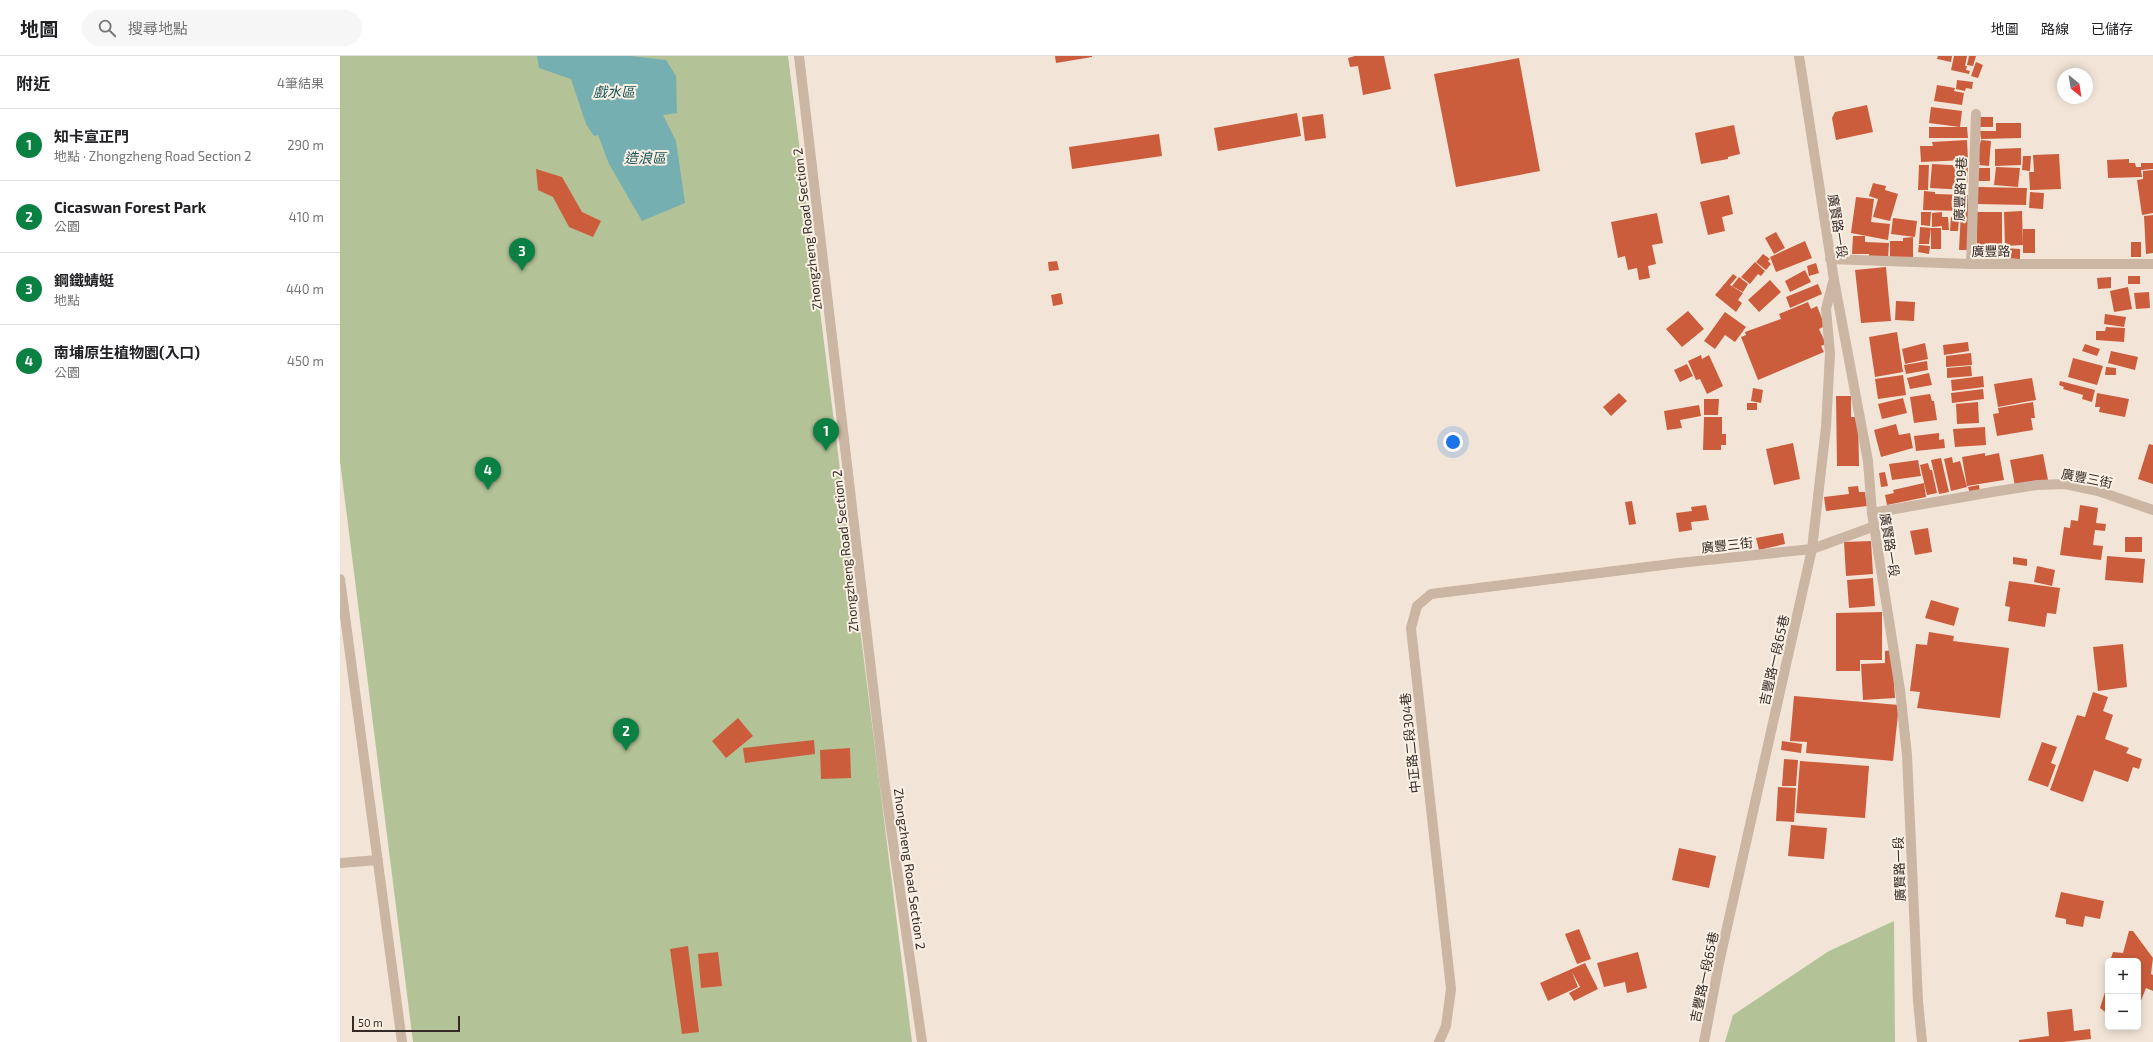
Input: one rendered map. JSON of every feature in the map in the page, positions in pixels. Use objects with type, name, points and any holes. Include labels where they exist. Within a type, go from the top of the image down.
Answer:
[{"type":"street","name":"Zhongzheng Road Section 2","points":[[799,56],[884,780],[922,1042]]},
{"type":"street","name":"廣賢路一段","points":[[1799,56],[1830,259],[1868,460],[1872,513],[1900,690],[1907,755],[1918,993],[1922,1042]]},
{"type":"street","name":"廣豐路19巷","points":[[1971,264],[1976,114]]},
{"type":"street","name":"廣豐路","points":[[1830,259],[1971,264],[2153,264]]},
{"type":"street","name":"吉豐路一段65巷","points":[[1704,1042],[1719,963],[1812,549],[1828,398],[1830,354],[1826,309],[1834,280]]},
{"type":"street","name":"廣豐三街","points":[[1872,513],[1998,491],[2065,484],[2098,491],[2153,510]]},
{"type":"street","name":"廣豐三街","points":[[1577,576],[1812,549],[1875,526]]},
{"type":"street","name":"中正路二段304巷","points":[[1439,1042],[1446,1026],[1451,988],[1410,628],[1417,606],[1431,594],[1577,576]]},
{"type":"street","points":[[340,579],[402,1042]]},
{"type":"street","points":[[340,863],[378,860]]},
{"type":"green space","points":[[340,56],[788,56],[912,1042],[413,1042],[340,461]]},
{"type":"green space","points":[[1894,921],[1895,1042],[1725,1042],[1733,1015],[1829,951]]},
{"type":"water","points":[[537,56],[631,56],[666,60],[676,76],[677,113],[663,115],[676,141],[685,203],[642,221],[609,164],[598,135],[594,136],[586,124],[571,79],[539,68]]},
{"type":"building","points":[[1055,56],[1092,56],[1092,57],[1056,63]]},
{"type":"building","points":[[1355,56],[1384,56],[1391,89],[1363,95],[1358,66],[1350,67],[1348,58]]},
{"type":"building","points":[[1938,56],[1952,56],[1951,62],[1937,59]]},
{"type":"building","points":[[1954,56],[1967,56],[1965,66],[1967,66],[1966,70],[1970,71],[1969,74],[1951,70]]},
{"type":"building","points":[[1969,56],[1976,56],[1973,66],[1967,65]]},
{"type":"building","points":[[1519,58],[1540,171],[1456,187],[1434,74]]},
{"type":"building","points":[[1976,62],[1983,65],[1978,78],[1971,76]]},
{"type":"building","points":[[1957,80],[1973,82],[1972,89],[1966,88],[1965,91],[1956,89]]},
{"type":"building","points":[[1937,85],[1955,88],[1954,91],[1964,93],[1962,105],[1934,101]]},
{"type":"building","points":[[1867,105],[1873,132],[1836,140],[1832,118],[1835,112]]},
{"type":"building","points":[[1931,107],[1962,111],[1960,127],[1929,123]]},
{"type":"building","points":[[1297,113],[1301,136],[1218,151],[1214,128]]},
{"type":"building","points":[[1323,114],[1326,138],[1305,141],[1302,117]]},
{"type":"building","points":[[1980,117],[1993,117],[1993,127],[1980,127]]},
{"type":"building","points":[[1996,123],[2021,123],[2021,138],[1981,139],[1980,131],[1996,131]]},
{"type":"building","points":[[1734,125],[1740,154],[1728,157],[1728,159],[1701,164],[1695,133]]},
{"type":"building","points":[[1929,127],[1967,127],[1968,138],[1929,138]]},
{"type":"building","points":[[1159,134],[1162,156],[1072,169],[1069,147]]},
{"type":"building","points":[[1967,140],[1968,160],[1921,162],[1920,146],[1933,146],[1932,142]]},
{"type":"building","points":[[1981,140],[1991,141],[1989,166],[1979,165],[1980,162],[1976,162]]},
{"type":"building","points":[[2021,148],[2021,165],[1995,166],[1995,149]]},
{"type":"building","points":[[2059,154],[2061,189],[2030,190],[2029,172],[2034,172],[2033,155]]},
{"type":"building","points":[[2023,156],[2031,156],[2030,171],[2022,170]]},
{"type":"building","points":[[2129,159],[2129,163],[2135,163],[2136,167],[2141,167],[2141,163],[2153,163],[2153,169],[2141,170],[2142,177],[2108,178],[2107,160]]},
{"type":"building","points":[[1932,164],[1968,166],[1967,190],[1930,188]]},
{"type":"building","points":[[1919,165],[1929,165],[1928,190],[1918,190]]},
{"type":"building","points":[[1996,167],[2020,168],[2018,187],[1994,185]]},
{"type":"building","points":[[1977,168],[1990,168],[1990,181],[1977,181]]},
{"type":"building","points":[[536,169],[562,177],[582,212],[601,221],[593,237],[569,227],[553,197],[538,190]]},
{"type":"building","points":[[2153,170],[2153,213],[2142,215],[2137,180],[2143,179],[2143,171]]},
{"type":"building","points":[[1873,183],[1886,186],[1885,190],[1898,194],[1890,221],[1873,217],[1878,199],[1869,196]]},
{"type":"building","points":[[1978,187],[2027,188],[2026,205],[1978,204]]},
{"type":"building","points":[[1924,191],[1935,192],[1935,194],[1968,195],[1968,213],[1971,213],[1969,250],[1959,250],[1961,211],[1923,210]]},
{"type":"building","points":[[2030,192],[2044,193],[2043,209],[2029,208]]},
{"type":"building","points":[[1729,195],[1733,214],[1722,217],[1725,231],[1708,235],[1700,202]]},
{"type":"building","points":[[1856,197],[1874,199],[1871,222],[1890,224],[1888,240],[1851,233]]},
{"type":"building","points":[[2022,211],[2023,245],[2005,246],[2004,212]]},
{"type":"building","points":[[1921,212],[1931,212],[1930,226],[1921,225]]},
{"type":"building","points":[[1942,212],[1942,217],[1948,217],[1949,230],[1942,230],[1942,226],[1932,227],[1932,213]]},
{"type":"building","points":[[1977,212],[2002,212],[2002,257],[1977,257]]},
{"type":"building","points":[[1657,213],[1663,243],[1652,245],[1656,264],[1648,266],[1650,278],[1639,280],[1637,268],[1628,270],[1625,256],[1618,258],[1611,222]]},
{"type":"building","points":[[2153,215],[2153,253],[2146,254],[2144,216]]},
{"type":"building","points":[[1951,217],[1959,218],[1958,231],[1950,231]]},
{"type":"building","points":[[1893,218],[1917,221],[1915,237],[1891,234]]},
{"type":"building","points":[[1920,227],[1931,228],[1929,244],[1919,244]]},
{"type":"building","points":[[1931,228],[1941,228],[1941,249],[1931,249]]},
{"type":"building","points":[[2023,229],[2035,229],[2035,253],[2023,253]]},
{"type":"building","points":[[1776,232],[1785,248],[1774,254],[1765,238]]},
{"type":"building","points":[[1853,236],[1865,236],[1865,242],[1889,243],[1888,259],[1869,258],[1869,254],[1852,254]]},
{"type":"building","points":[[1913,237],[1913,258],[1890,258],[1890,241],[1903,241],[1903,238]]},
{"type":"building","points":[[1805,241],[1812,258],[1776,272],[1770,257]]},
{"type":"building","points":[[2131,242],[2141,242],[2141,257],[2131,257]]},
{"type":"building","points":[[1919,245],[1930,246],[1929,254],[1918,252]]},
{"type":"building","points":[[2005,248],[2020,249],[2020,259],[2004,258]]},
{"type":"building","points":[[1763,254],[1770,259],[1768,261],[1771,264],[1766,270],[1756,262]]},
{"type":"building","points":[[1057,261],[1059,270],[1049,271],[1048,262]]},
{"type":"building","points":[[1755,262],[1765,271],[1761,276],[1758,274],[1750,284],[1741,277]]},
{"type":"building","points":[[1816,263],[1819,273],[1809,276],[1807,266]]},
{"type":"building","points":[[1886,267],[1891,321],[1861,323],[1855,270]]},
{"type":"building","points":[[1805,270],[1811,282],[1790,292],[1785,281]]},
{"type":"building","points":[[1733,274],[1737,277],[1730,285],[1743,293],[1738,300],[1742,303],[1736,312],[1715,295]]},
{"type":"building","points":[[2128,276],[2140,276],[2140,284],[2128,284]]},
{"type":"building","points":[[1739,277],[1748,284],[1743,292],[1732,286]]},
{"type":"building","points":[[2111,277],[2111,288],[2098,289],[2097,278]]},
{"type":"building","points":[[1770,280],[1781,292],[1759,312],[1748,300]]},
{"type":"building","points":[[1818,284],[1822,294],[1790,308],[1786,297]]},
{"type":"building","points":[[2128,287],[2132,309],[2114,312],[2110,291]]},
{"type":"building","points":[[2149,292],[2150,308],[2136,309],[2134,293]]},
{"type":"building","points":[[1061,293],[1063,304],[1053,306],[1051,295]]},
{"type":"building","points":[[1896,301],[1915,302],[1914,321],[1895,320]]},
{"type":"building","points":[[1808,302],[1811,309],[1817,306],[1825,326],[1819,329],[1826,344],[1821,346],[1824,352],[1758,380],[1741,337],[1746,335],[1745,332],[1781,319],[1779,314]]},
{"type":"building","points":[[1688,311],[1704,329],[1682,347],[1666,329]]},
{"type":"building","points":[[1725,312],[1746,327],[1735,342],[1725,335],[1715,349],[1704,341]]},
{"type":"building","points":[[2105,314],[2126,317],[2124,327],[2104,324]]},
{"type":"building","points":[[2106,327],[2125,328],[2124,342],[2096,340],[2096,331],[2105,331]]},
{"type":"building","points":[[1897,332],[1903,372],[1875,377],[1869,337]]},
{"type":"building","points":[[1968,342],[1969,351],[1944,355],[1943,345]]},
{"type":"building","points":[[1925,343],[1928,359],[1905,364],[1902,349]]},
{"type":"building","points":[[2085,344],[2100,349],[2097,356],[2082,351]]},
{"type":"building","points":[[2111,351],[2138,357],[2135,370],[2108,363]]},
{"type":"building","points":[[1971,353],[1972,365],[1946,367],[1946,356]]},
{"type":"building","points":[[1701,355],[1702,359],[1709,355],[1723,386],[1707,394],[1700,379],[1696,380],[1688,361]]},
{"type":"building","points":[[2073,358],[2103,366],[2097,385],[2068,377]]},
{"type":"building","points":[[1927,361],[1928,370],[1906,374],[1904,365]]},
{"type":"building","points":[[1687,364],[1693,376],[1680,382],[1674,370]]},
{"type":"building","points":[[1971,366],[1972,376],[1947,378],[1947,368]]},
{"type":"building","points":[[2106,367],[2116,368],[2116,375],[2105,375]]},
{"type":"building","points":[[1929,373],[1932,385],[1910,389],[1907,378]]},
{"type":"building","points":[[1903,375],[1906,395],[1878,399],[1875,379]]},
{"type":"building","points":[[1983,376],[1984,387],[1952,391],[1951,380]]},
{"type":"building","points":[[2032,378],[2036,400],[1998,407],[1994,384]]},
{"type":"building","points":[[2060,381],[2095,390],[2092,402],[2082,399],[2083,395],[2063,389],[2064,387],[2059,385]]},
{"type":"building","points":[[1753,388],[1763,390],[1761,403],[1751,401]]},
{"type":"building","points":[[1983,389],[1984,399],[1952,403],[1951,393]]},
{"type":"building","points":[[1619,393],[1627,401],[1611,416],[1603,407]]},
{"type":"building","points":[[2097,393],[2129,399],[2125,417],[2099,412],[2100,407],[2095,407]]},
{"type":"building","points":[[1930,394],[1932,401],[1934,401],[1937,420],[1914,423],[1910,397]]},
{"type":"building","points":[[1836,396],[1851,396],[1851,417],[1858,417],[1859,466],[1837,466]]},
{"type":"building","points":[[1903,398],[1907,413],[1882,419],[1878,404]]},
{"type":"building","points":[[1704,399],[1719,399],[1718,415],[1704,415]]},
{"type":"building","points":[[1978,402],[1979,423],[1957,424],[1956,404]]},
{"type":"building","points":[[2033,402],[2035,418],[2031,418],[2033,430],[1997,436],[1993,414],[1999,413],[1998,408]]},
{"type":"building","points":[[1747,403],[1757,403],[1757,410],[1747,410]]},
{"type":"building","points":[[1699,405],[1701,416],[1680,420],[1682,428],[1667,430],[1664,411]]},
{"type":"building","points":[[1704,417],[1722,417],[1722,434],[1726,434],[1726,445],[1721,445],[1721,450],[1703,450]]},
{"type":"building","points":[[1896,424],[1899,435],[1910,433],[1913,448],[1881,457],[1874,430]]},
{"type":"building","points":[[1985,427],[1986,445],[1955,447],[1953,429]]},
{"type":"building","points":[[1939,433],[1939,440],[1944,439],[1945,448],[1916,451],[1914,436]]},
{"type":"building","points":[[1793,443],[1800,479],[1774,485],[1766,449]]},
{"type":"building","points":[[2149,444],[2153,445],[2153,484],[2138,479]]},
{"type":"building","points":[[1985,453],[1985,456],[1999,453],[2004,480],[1967,486],[1962,457]]},
{"type":"building","points":[[2043,454],[2048,480],[2015,486],[2010,460]]},
{"type":"building","points":[[1952,457],[1953,463],[1960,461],[1967,487],[1951,491],[1944,459]]},
{"type":"building","points":[[1941,458],[1949,492],[1939,494],[1931,460]]},
{"type":"building","points":[[1918,460],[1921,476],[1892,480],[1889,464]]},
{"type":"building","points":[[1928,463],[1930,470],[1932,470],[1937,493],[1927,495],[1920,465]]},
{"type":"building","points":[[1885,472],[1888,486],[1881,487],[1879,473]]},
{"type":"building","points":[[1924,483],[1926,497],[1887,505],[1885,495],[1894,493],[1893,490]]},
{"type":"building","points":[[1979,485],[1980,492],[1970,494],[1968,487]]},
{"type":"building","points":[[1858,486],[1859,492],[1865,492],[1867,506],[1826,511],[1824,497],[1849,494],[1848,487]]},
{"type":"building","points":[[1632,501],[1636,524],[1629,525],[1625,502]]},
{"type":"building","points":[[1706,505],[1709,520],[1691,522],[1692,530],[1679,532],[1676,513],[1692,511],[1691,507]]},
{"type":"building","points":[[2080,505],[2098,508],[2096,523],[2106,524],[2105,531],[2095,530],[2093,545],[2103,546],[2101,560],[2060,555],[2064,527],[2070,528],[2071,520],[2078,521]]},
{"type":"building","points":[[1928,528],[1932,552],[1915,555],[1910,531]]},
{"type":"building","points":[[1783,533],[1785,544],[1759,550],[1756,538]]},
{"type":"building","points":[[2125,537],[2142,537],[2142,552],[2125,552]]},
{"type":"building","points":[[1871,541],[1873,574],[1846,576],[1844,542]]},
{"type":"building","points":[[2107,556],[2145,559],[2143,583],[2105,580]]},
{"type":"building","points":[[2013,557],[2027,559],[2027,566],[2013,564]]},
{"type":"building","points":[[2037,566],[2055,570],[2052,586],[2034,582]]},
{"type":"building","points":[[1873,578],[1875,606],[1849,608],[1847,580]]},
{"type":"building","points":[[2009,581],[2060,588],[2056,614],[2047,613],[2045,627],[2008,621],[2010,607],[2005,606]]},
{"type":"building","points":[[1931,600],[1959,608],[1954,626],[1925,618]]},
{"type":"building","points":[[1882,612],[1882,660],[1860,660],[1860,671],[1836,671],[1836,613]]},
{"type":"building","points":[[1929,632],[1954,636],[1953,641],[2009,648],[2000,718],[1917,708],[1920,692],[1910,691],[1916,644],[1927,645]]},
{"type":"building","points":[[2123,644],[2127,687],[2098,691],[2093,647]]},
{"type":"building","points":[[1892,650],[1895,698],[1863,700],[1861,664],[1885,663],[1885,651]]},
{"type":"building","points":[[2093,692],[2108,697],[2103,711],[2113,715],[2105,739],[2129,748],[2126,753],[2142,759],[2139,769],[2133,767],[2128,782],[2094,770],[2083,802],[2050,790],[2077,715],[2085,717]]},
{"type":"building","points":[[1794,696],[1899,705],[1893,761],[1806,753],[1807,742],[1790,741]]},
{"type":"building","points":[[738,718],[753,736],[726,758],[712,741]]},
{"type":"building","points":[[814,740],[815,754],[745,763],[743,748]]},
{"type":"building","points":[[1782,741],[1802,744],[1801,753],[1781,750]]},
{"type":"building","points":[[2042,742],[2057,747],[2051,763],[2056,765],[2048,787],[2028,780]]},
{"type":"building","points":[[850,748],[851,778],[821,779],[820,750]]},
{"type":"building","points":[[1784,759],[1798,760],[1796,786],[1782,786]]},
{"type":"building","points":[[1800,761],[1869,766],[1865,818],[1796,813]]},
{"type":"building","points":[[1778,787],[1796,788],[1794,822],[1776,821]]},
{"type":"building","points":[[1791,825],[1827,828],[1824,859],[1788,856]]},
{"type":"building","points":[[1679,848],[1716,856],[1709,888],[1672,880]]},
{"type":"building","points":[[2061,892],[2104,901],[2100,919],[2085,916],[2083,927],[2066,924],[2066,919],[2055,917]]},
{"type":"building","points":[[1579,929],[1591,959],[1577,964],[1565,934]]},
{"type":"building","points":[[2129,931],[2133,931],[2153,958],[2151,974],[2153,975],[2153,991],[2146,988],[2141,1000],[2141,958],[2111,958],[2113,952],[2123,953]]},
{"type":"building","points":[[688,946],[699,1032],[682,1034],[670,949]]},
{"type":"building","points":[[718,952],[722,986],[701,988],[698,954]]},
{"type":"building","points":[[1638,952],[1647,988],[1627,993],[1625,982],[1604,987],[1597,963]]},
{"type":"building","points":[[1585,963],[1598,989],[1574,1001],[1569,993],[1580,987],[1572,972],[1578,987],[1548,1001],[1540,983]]},
{"type":"building","points":[[2105,992],[2105,1012],[2100,1008]]},
{"type":"building","points":[[2072,1009],[2074,1031],[2090,1029],[2091,1039],[2063,1042],[2019,1042],[2019,1040],[2049,1036],[2047,1012]]},
{"type":"place","name":"鋼鐵蜻蜓","points":[[522,271]]},
{"type":"place","name":"知卡宣正門","points":[[826,451]]},
{"type":"place","name":"南埔原生植物園(入口)","points":[[488,490]]},
{"type":"place","name":"Cicaswan Forest Park","points":[[626,751]]},
{"type":"water label","name":"戲水區","points":[[614,92]]},
{"type":"water label","name":"造浪區","points":[[645,158]]}]
